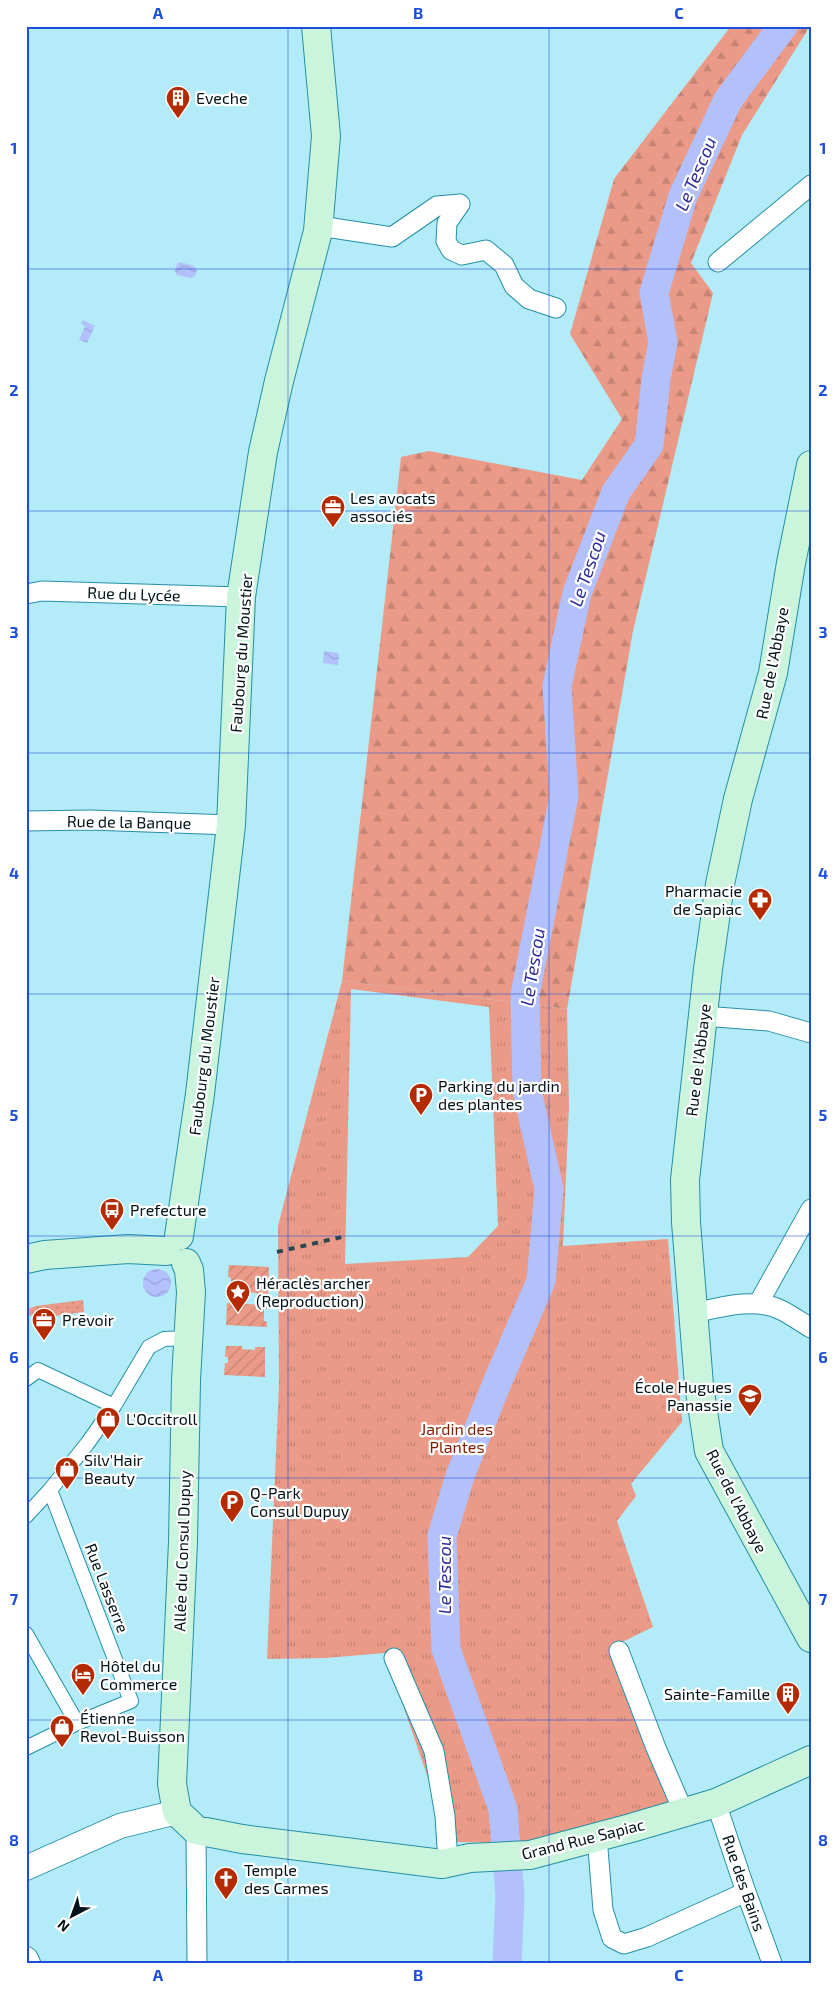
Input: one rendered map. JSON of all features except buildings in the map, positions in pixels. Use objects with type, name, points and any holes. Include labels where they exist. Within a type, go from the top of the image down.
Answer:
[{"type":"main road","name":"Faubourg du Moustier","points":[[177,1250],[200,1094],[231,826],[241,597],[263,452],[279,381],[319,226],[326,136],[315,32]]},
{"type":"main road","name":"Rue de l'Abbaye","points":[[811,465],[791,563],[773,673],[738,799],[721,878],[703,1016],[685,1180],[686,1222],[699,1385],[709,1451],[811,1638]]},
{"type":"main road","points":[[26,1259],[45,1255],[128,1249],[177,1250]]},
{"type":"main road","name":"Allée du Consul Dupuy","points":[[177,1250],[189,1270],[191,1292],[188,1338],[183,1542],[172,1784],[187,1821]]},
{"type":"main road","name":"Grand Rue Sapiac","points":[[187,1821],[242,1838],[434,1863],[530,1855],[716,1803],[811,1760]]},
{"type":"street","points":[[718,262],[811,185]]},
{"type":"street","points":[[319,226],[392,238],[437,206],[460,204],[447,223],[446,241],[451,250],[462,255],[486,250],[504,265],[514,286],[529,299],[556,308]]},
{"type":"street","name":"Rue du Lycée","points":[[26,594],[42,591],[241,597]]},
{"type":"street","name":"Rue de la Banque","points":[[26,821],[90,820],[231,826]]},
{"type":"street","points":[[703,1016],[769,1021],[811,1033]]},
{"type":"street","points":[[758,1304],[811,1209]]},
{"type":"street","points":[[694,1313],[741,1304],[758,1304],[780,1310],[811,1328]]},
{"type":"street","points":[[26,1516],[50,1490],[87,1444],[114,1406],[149,1347],[164,1339],[188,1338]]},
{"type":"street","points":[[26,1379],[38,1370],[114,1406]]},
{"type":"street","name":"Rue Lasserre","points":[[50,1490],[131,1700],[77,1722]]},
{"type":"street","points":[[26,1634],[77,1722],[26,1748]]},
{"type":"street","points":[[619,1651],[656,1748],[684,1813]]},
{"type":"street","points":[[394,1658],[434,1751],[445,1816],[459,1860]]},
{"type":"street","name":"Rue des Bains","points":[[716,1803],[772,1963]]},
{"type":"street","points":[[26,1868],[120,1826],[187,1821],[197,1963]]},
{"type":"street","points":[[597,1837],[603,1910],[612,1938],[624,1944],[648,1937],[746,1892]]},
{"type":"street","points":[[26,1959],[28,1963]]},
{"type":"green space","points":[[731,26],[810,26],[742,135],[691,263],[713,293],[633,631],[567,1009],[342,981],[401,457],[429,451],[582,480],[622,419],[570,334],[614,179]]},
{"type":"green space","name":"Jardin des Plantes","points":[[342,981],[567,1009],[569,1106],[563,1246],[668,1239],[682,1422],[631,1484],[636,1496],[617,1521],[653,1627],[610,1648],[668,1802],[664,1804],[665,1807],[525,1843],[450,1842],[385,1653],[325,1658],[267,1659],[279,1384],[278,1226]],"holes":[[[351,989],[489,1007],[498,1226],[468,1257],[345,1264]]]},
{"type":"green space","points":[[229,1265],[269,1267],[268,1296],[257,1296],[257,1293],[245,1292],[244,1295],[228,1295],[228,1284],[231,1284],[231,1278],[228,1277]]},
{"type":"green space","points":[[83,1300],[84,1312],[46,1317],[45,1313],[29,1316],[26,1310],[36,1306]]},
{"type":"green space","points":[[227,1303],[267,1305],[267,1309],[264,1309],[264,1321],[267,1322],[267,1327],[226,1325]]},
{"type":"green space","points":[[226,1346],[242,1346],[242,1349],[255,1350],[255,1347],[265,1347],[265,1377],[224,1375],[225,1363],[228,1363],[228,1357],[225,1357]]},
{"type":"water","points":[[180,262],[194,266],[197,270],[195,276],[191,278],[177,275],[175,271],[177,264]]},
{"type":"water","points":[[83,320],[95,326],[87,343],[79,340],[85,326],[81,324]]},
{"type":"water","points":[[324,651],[339,653],[338,665],[323,663]]},
{"type":"water","points":[[157,1269],[167,1273],[171,1283],[167,1293],[157,1297],[147,1293],[143,1283],[147,1273]]},
{"type":"waterway","name":"Le Tescou","points":[[507,1963],[510,1896],[503,1809],[446,1649],[442,1536],[460,1476],[497,1383],[541,1281],[549,1189],[527,1090],[525,995],[564,796],[557,686],[577,593],[616,492],[649,445],[656,379],[663,342],[654,293],[683,196],[728,100],[783,26]]},
{"type":"railway","points":[[277,1252],[346,1236]]},
{"type":"place","name":"Eveche","points":[[178,119]]},
{"type":"place","name":"Les avocats associés","points":[[333,528]]},
{"type":"place","name":"Pharmacie de Sapiac","points":[[760,921]]},
{"type":"place","name":"Parking du jardin des plantes","points":[[421,1116]]},
{"type":"place","name":"Prefecture","points":[[112,1231]]},
{"type":"place","name":"Héraclès archer (Reproduction)","points":[[238,1313]]},
{"type":"place","name":"Prēvoir","points":[[44,1341]]},
{"type":"place","name":"École Hugues Panassie","points":[[750,1417]]},
{"type":"place","name":"L'Occitroll","points":[[108,1440]]},
{"type":"place","name":"Silv'Hair Beauty","points":[[67,1490]]},
{"type":"place","name":"Q-Park Consul Dupuy","points":[[232,1523]]},
{"type":"place","name":"Hôtel du Commerce","points":[[83,1696]]},
{"type":"place","name":"Sainte-Famille","points":[[788,1715]]},
{"type":"place","name":"Étienne Revol-Buisson","points":[[62,1748]]},
{"type":"place","name":"Temple des Carmes","points":[[226,1900]]}]
